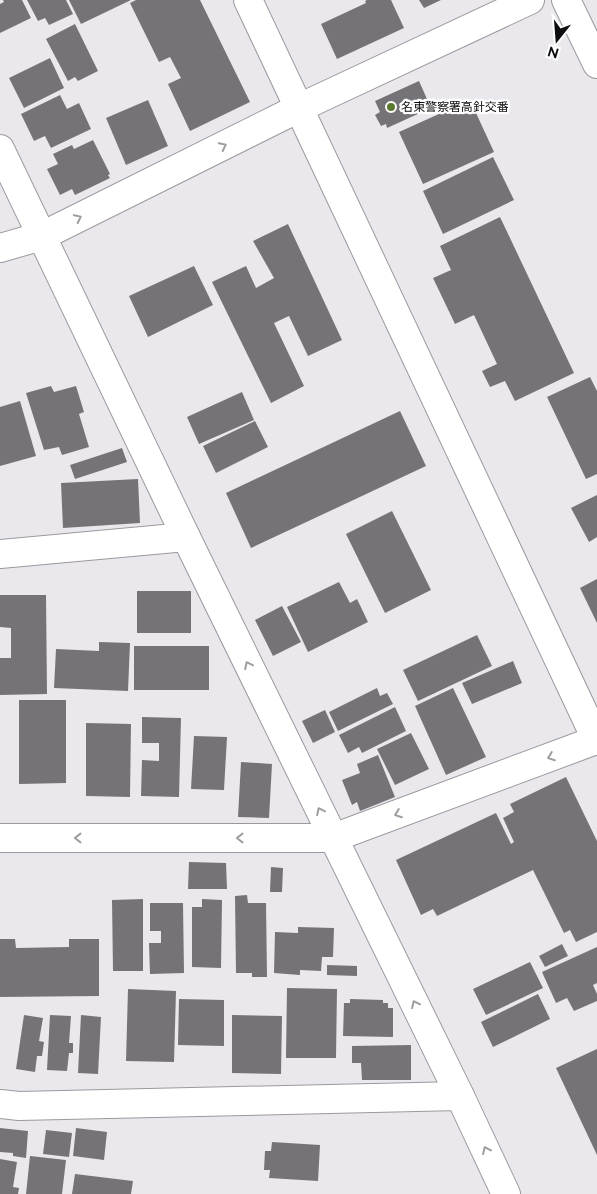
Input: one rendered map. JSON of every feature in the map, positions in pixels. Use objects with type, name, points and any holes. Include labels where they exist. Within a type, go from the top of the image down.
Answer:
[{"type":"street","points":[[0,838],[333,838],[597,740],[248,0]]},
{"type":"street","points":[[0,248],[42,236],[299,108],[530,0]]},
{"type":"street","points":[[566,0],[597,64]]},
{"type":"street","points":[[0,148],[186,537],[460,1096],[506,1194]]},
{"type":"street","points":[[0,554],[186,537]]},
{"type":"street","points":[[0,1104],[19,1106],[460,1096]]},
{"type":"building","points":[[3,0],[22,0],[31,18],[0,33],[0,4],[4,2]]},
{"type":"building","points":[[27,0],[66,0],[73,14],[49,25],[45,18],[38,21]]},
{"type":"building","points":[[69,0],[131,0],[81,24]]},
{"type":"building","points":[[136,0],[200,0],[250,102],[190,131],[168,84],[181,78],[170,57],[159,62],[130,3]]},
{"type":"building","points":[[391,0],[404,28],[337,59],[321,24],[366,3],[365,1]]},
{"type":"building","points":[[419,0],[441,0],[424,8]]},
{"type":"building","points":[[75,24],[98,71],[78,81],[75,77],[68,81],[46,39]]},
{"type":"building","points":[[50,58],[64,88],[24,108],[9,78]]},
{"type":"building","points":[[419,81],[431,108],[387,128],[386,124],[381,126],[375,115],[380,112],[375,101]]},
{"type":"building","points":[[60,95],[67,109],[79,103],[91,129],[51,148],[45,136],[34,141],[21,114]]},
{"type":"building","points":[[148,100],[168,146],[126,165],[106,118]]},
{"type":"building","points":[[470,100],[494,152],[423,184],[399,132]]},
{"type":"building","points":[[93,140],[110,174],[108,175],[110,178],[75,195],[72,189],[60,195],[47,169],[58,164],[53,154],[72,145],[74,149]]},
{"type":"building","points":[[493,157],[514,200],[443,234],[423,191]]},
{"type":"building","points":[[500,217],[574,373],[515,401],[505,381],[490,387],[482,371],[497,364],[474,315],[455,324],[433,278],[451,270],[440,246]]},
{"type":"building","points":[[288,224],[342,340],[308,356],[289,316],[274,323],[304,386],[271,403],[212,282],[246,266],[256,288],[274,278],[253,241]]},
{"type":"building","points":[[194,266],[213,305],[148,337],[129,296]]},
{"type":"building","points":[[590,377],[597,391],[597,474],[586,479],[547,397]]},
{"type":"building","points":[[51,386],[54,392],[76,386],[84,412],[79,414],[89,447],[62,455],[59,447],[44,450],[26,393]]},
{"type":"building","points":[[242,392],[254,420],[199,444],[187,417]]},
{"type":"building","points":[[20,401],[36,456],[0,466],[0,407]]},
{"type":"building","points":[[400,411],[426,466],[251,548],[226,493]]},
{"type":"building","points":[[255,421],[268,447],[216,473],[203,446]]},
{"type":"building","points":[[122,448],[127,462],[75,479],[70,465]]},
{"type":"building","points":[[138,479],[140,523],[63,528],[61,483]]},
{"type":"building","points":[[597,495],[597,537],[589,542],[571,508]]},
{"type":"building","points":[[392,511],[431,590],[385,613],[346,534]]},
{"type":"building","points":[[597,579],[597,623],[580,588]]},
{"type":"building","points":[[339,582],[350,603],[357,599],[368,622],[308,652],[287,607]]},
{"type":"building","points":[[137,591],[191,591],[191,633],[137,633]]},
{"type":"building","points":[[0,595],[46,595],[47,694],[0,695],[0,658],[11,658],[11,628],[0,627]]},
{"type":"building","points":[[282,606],[301,642],[273,656],[255,620]]},
{"type":"building","points":[[477,635],[492,666],[418,701],[403,670]]},
{"type":"building","points":[[99,642],[130,643],[128,691],[54,688],[56,649],[99,651]]},
{"type":"building","points":[[134,646],[209,646],[209,690],[134,690]]},
{"type":"building","points":[[513,661],[522,683],[472,704],[462,683]]},
{"type":"building","points":[[377,688],[380,696],[387,693],[393,704],[338,731],[329,712]]},
{"type":"building","points":[[453,688],[486,757],[446,775],[415,706]]},
{"type":"building","points":[[19,700],[66,700],[66,783],[19,784]]},
{"type":"building","points":[[395,707],[406,731],[362,753],[359,747],[348,753],[339,735]]},
{"type":"building","points":[[325,710],[335,732],[313,743],[302,721]]},
{"type":"building","points":[[142,717],[181,718],[179,797],[141,796],[142,760],[159,761],[159,743],[142,743]]},
{"type":"building","points":[[86,723],[131,724],[130,797],[86,796]]},
{"type":"building","points":[[411,733],[429,769],[395,785],[377,749]]},
{"type":"building","points":[[194,736],[227,737],[224,790],[191,789]]},
{"type":"building","points":[[378,755],[395,797],[360,811],[357,802],[352,805],[342,780],[360,773],[357,764]]},
{"type":"building","points":[[241,762],[272,764],[269,818],[238,817]]},
{"type":"building","points":[[566,777],[597,841],[597,932],[576,942],[570,930],[564,933],[533,870],[437,916],[433,909],[421,915],[396,860],[496,813],[511,844],[514,842],[503,818],[514,812],[510,804]]},
{"type":"building","points":[[189,862],[226,863],[227,889],[188,889]]},
{"type":"building","points":[[271,867],[283,868],[282,892],[270,892]]},
{"type":"building","points":[[247,895],[248,903],[266,903],[267,977],[252,977],[252,973],[236,973],[235,896]]},
{"type":"building","points":[[143,899],[143,971],[113,971],[112,900]]},
{"type":"building","points":[[202,899],[222,900],[221,968],[192,967],[192,907],[202,907]]},
{"type":"building","points":[[150,903],[183,903],[184,973],[150,974],[149,943],[161,943],[161,931],[150,931]]},
{"type":"building","points":[[298,927],[334,928],[333,957],[322,957],[321,971],[300,970],[300,975],[274,973],[275,932],[298,933]]},
{"type":"building","points":[[0,939],[15,939],[16,948],[69,947],[69,939],[99,939],[99,996],[0,997]]},
{"type":"building","points":[[562,944],[568,956],[545,967],[539,956]]},
{"type":"building","points":[[597,947],[597,983],[593,985],[597,994],[597,1001],[574,1011],[567,998],[556,1003],[542,972]]},
{"type":"building","points":[[530,962],[543,988],[486,1015],[473,989]]},
{"type":"building","points":[[327,965],[357,966],[357,976],[327,975]]},
{"type":"building","points":[[287,988],[337,989],[336,1058],[286,1058]]},
{"type":"building","points":[[128,989],[176,991],[174,1062],[126,1061]]},
{"type":"building","points":[[538,994],[550,1019],[493,1047],[481,1022]]},
{"type":"building","points":[[179,999],[224,1000],[224,1046],[178,1045]]},
{"type":"building","points":[[350,999],[383,1000],[383,1003],[388,1003],[388,1008],[393,1008],[393,1037],[343,1036],[344,1003],[350,1003]]},
{"type":"building","points":[[24,1015],[43,1018],[39,1041],[44,1042],[42,1056],[37,1056],[35,1072],[16,1069]]},
{"type":"building","points":[[50,1015],[71,1016],[69,1043],[73,1043],[73,1053],[69,1053],[67,1071],[47,1070]]},
{"type":"building","points":[[81,1015],[101,1017],[98,1074],[78,1073]]},
{"type":"building","points":[[232,1015],[282,1016],[281,1074],[232,1073]]},
{"type":"building","points":[[411,1045],[411,1080],[362,1080],[361,1063],[352,1063],[352,1046]]},
{"type":"building","points":[[597,1049],[597,1155],[556,1068]]},
{"type":"building","points":[[0,1128],[28,1131],[26,1158],[13,1156],[13,1153],[0,1152]]},
{"type":"building","points":[[76,1128],[107,1132],[104,1160],[73,1156]]},
{"type":"building","points":[[46,1130],[72,1133],[69,1157],[43,1154]]},
{"type":"building","points":[[272,1142],[320,1145],[318,1181],[269,1178],[270,1170],[264,1170],[265,1151],[271,1151]]},
{"type":"building","points":[[30,1156],[66,1160],[62,1194],[26,1194]]},
{"type":"building","points":[[0,1159],[17,1162],[13,1187],[19,1188],[18,1194],[0,1194]]},
{"type":"building","points":[[75,1174],[133,1181],[131,1194],[72,1194]]},
{"type":"place","name":"名東警察署高針交番","points":[[391,107]]}]
